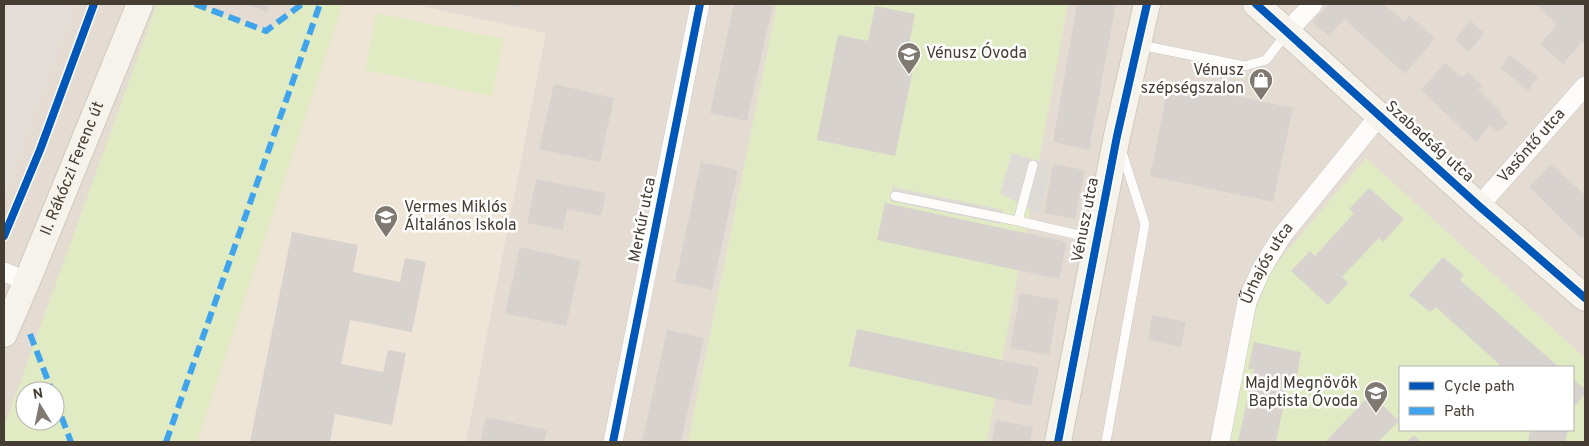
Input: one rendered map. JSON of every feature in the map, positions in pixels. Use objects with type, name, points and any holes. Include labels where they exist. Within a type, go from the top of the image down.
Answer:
[{"type":"street","name":"II. Rákóczi Ferenc út","points":[[4,334],[16,276],[140,4]]},
{"type":"street","name":"Merkúr utca","points":[[613,442],[700,4]]},
{"type":"street","name":"Vénusz utca","points":[[1058,442],[1096,239],[1147,4]]},
{"type":"street","name":"Szabadság utca","points":[[1256,4],[1479,206],[1585,298]]},
{"type":"street","points":[[1287,32],[1313,4]]},
{"type":"street","name":"Vasöntő utca","points":[[1479,206],[1585,86]]},
{"type":"street","name":"Űrhajós utca","points":[[1220,442],[1247,302],[1260,270],[1281,236],[1379,116]]},
{"type":"lane","points":[[1138,45],[1245,66],[1266,60],[1287,32]]},
{"type":"lane","points":[[1106,442],[1145,224],[1117,136]]},
{"type":"lane","points":[[1018,221],[1033,165]]},
{"type":"lane","points":[[895,196],[1096,239]]},
{"type":"shaded area","points":[[4,4],[76,4],[4,197]]},
{"type":"shaded area","points":[[76,4],[1585,4],[1585,442],[4,442],[4,197]]},
{"type":"shaded area","name":"Vermes Miklós Általános Iskola","points":[[343,4],[411,4],[546,33],[466,442],[197,442]]},
{"type":"shaded area","points":[[1012,153],[1050,164],[1040,215],[1000,193]]},
{"type":"shaded area","points":[[893,187],[1003,210],[1000,224],[890,201]]},
{"type":"green space","points":[[157,4],[195,4],[266,31],[302,4],[343,4],[197,442],[4,442],[4,427],[15,397],[15,431],[65,431],[65,381],[21,381]]},
{"type":"green space","points":[[777,4],[1068,4],[987,442],[688,442]]},
{"type":"green space","points":[[376,13],[504,39],[492,96],[365,70]]},
{"type":"green space","points":[[1366,158],[1585,358],[1585,442],[1228,442],[1253,316],[1271,270]]},
{"type":"building","points":[[246,4],[270,4],[267,12]]},
{"type":"building","points":[[504,4],[520,4],[519,8]]},
{"type":"building","points":[[734,4],[773,4],[747,121],[710,113]]},
{"type":"building","points":[[1077,4],[1116,4],[1089,150],[1053,142]]},
{"type":"building","points":[[1329,4],[1383,4],[1404,21],[1409,15],[1435,38],[1405,74],[1344,19],[1329,36],[1312,22]]},
{"type":"building","points":[[1537,4],[1585,4],[1585,44],[1581,43],[1563,64],[1540,44],[1557,24]]},
{"type":"building","points":[[875,6],[915,14],[908,49],[917,51],[895,156],[817,140],[838,35],[868,41]]},
{"type":"building","points":[[1470,20],[1484,33],[1469,52],[1455,40]]},
{"type":"building","points":[[1510,55],[1538,77],[1528,91],[1501,68]]},
{"type":"building","points":[[1445,63],[1462,77],[1468,72],[1483,86],[1478,89],[1502,113],[1500,115],[1508,123],[1497,132],[1490,125],[1476,142],[1421,90]]},
{"type":"building","points":[[1169,82],[1293,108],[1273,202],[1150,176]]},
{"type":"building","points":[[554,84],[614,98],[600,162],[539,149]]},
{"type":"building","points":[[701,162],[738,170],[712,290],[675,282]]},
{"type":"building","points":[[1053,164],[1085,170],[1075,219],[1044,213]]},
{"type":"building","points":[[1551,164],[1585,195],[1585,235],[1582,239],[1529,187]]},
{"type":"building","points":[[536,179],[606,193],[601,216],[567,209],[563,230],[527,223]]},
{"type":"building","points":[[1369,188],[1404,219],[1383,242],[1379,238],[1342,277],[1348,283],[1328,305],[1291,271],[1310,251],[1315,256],[1354,213],[1349,209]]},
{"type":"building","points":[[885,203],[1067,242],[1059,279],[877,240]]},
{"type":"building","points":[[292,232],[358,245],[353,272],[400,282],[405,258],[426,262],[412,332],[350,320],[341,364],[383,372],[388,350],[406,353],[392,425],[335,414],[330,442],[250,442]]},
{"type":"building","points":[[520,247],[581,261],[566,326],[505,313]]},
{"type":"building","points":[[1443,257],[1464,275],[1460,280],[1558,366],[1501,366],[1436,307],[1430,312],[1409,295]]},
{"type":"building","points":[[1020,293],[1059,300],[1049,355],[1010,348]]},
{"type":"building","points":[[1152,315],[1186,322],[1181,347],[1148,340]]},
{"type":"building","points":[[857,329],[1039,368],[1031,406],[849,366]]},
{"type":"building","points":[[667,330],[704,338],[681,442],[642,442]]},
{"type":"building","points":[[1254,342],[1301,352],[1297,376],[1290,375],[1276,442],[1238,442],[1254,369],[1248,369]]},
{"type":"building","points":[[1574,380],[1585,389],[1585,394],[1574,407]]},
{"type":"building","points":[[1371,394],[1399,421],[1378,442],[1325,442]]},
{"type":"building","points":[[486,417],[547,430],[544,442],[480,442]]},
{"type":"building","points":[[996,420],[1033,427],[1030,442],[992,442]]},
{"type":"building","points":[[1530,431],[1568,431],[1565,442],[1528,442]]},
{"type":"building","points":[[1414,435],[1421,442],[1407,442]]},
{"type":"marked path","points":[[195,4],[266,31],[302,4]]},
{"type":"marked path","points":[[166,442],[320,4]]},
{"type":"marked path","points":[[30,334],[48,381]]},
{"type":"marked path","points":[[65,426],[71,442]]},
{"type":"cycle path","points":[[4,236],[40,150],[94,4]]},
{"type":"cycle path","points":[[613,442],[700,4]]},
{"type":"cycle path","points":[[1058,442],[1117,136],[1147,4]]},
{"type":"cycle path","points":[[1256,4],[1479,206],[1585,298]]},
{"type":"place","name":"Vénusz Óvoda","points":[[909,75]]},
{"type":"place","name":"Vénusz szépségszalon","points":[[1261,101]]},
{"type":"place","name":"Vermes Miklós Általános Iskola","points":[[386,238]]},
{"type":"place","name":"Majd Megnövök Baptista Óvoda","points":[[1376,414]]}]
